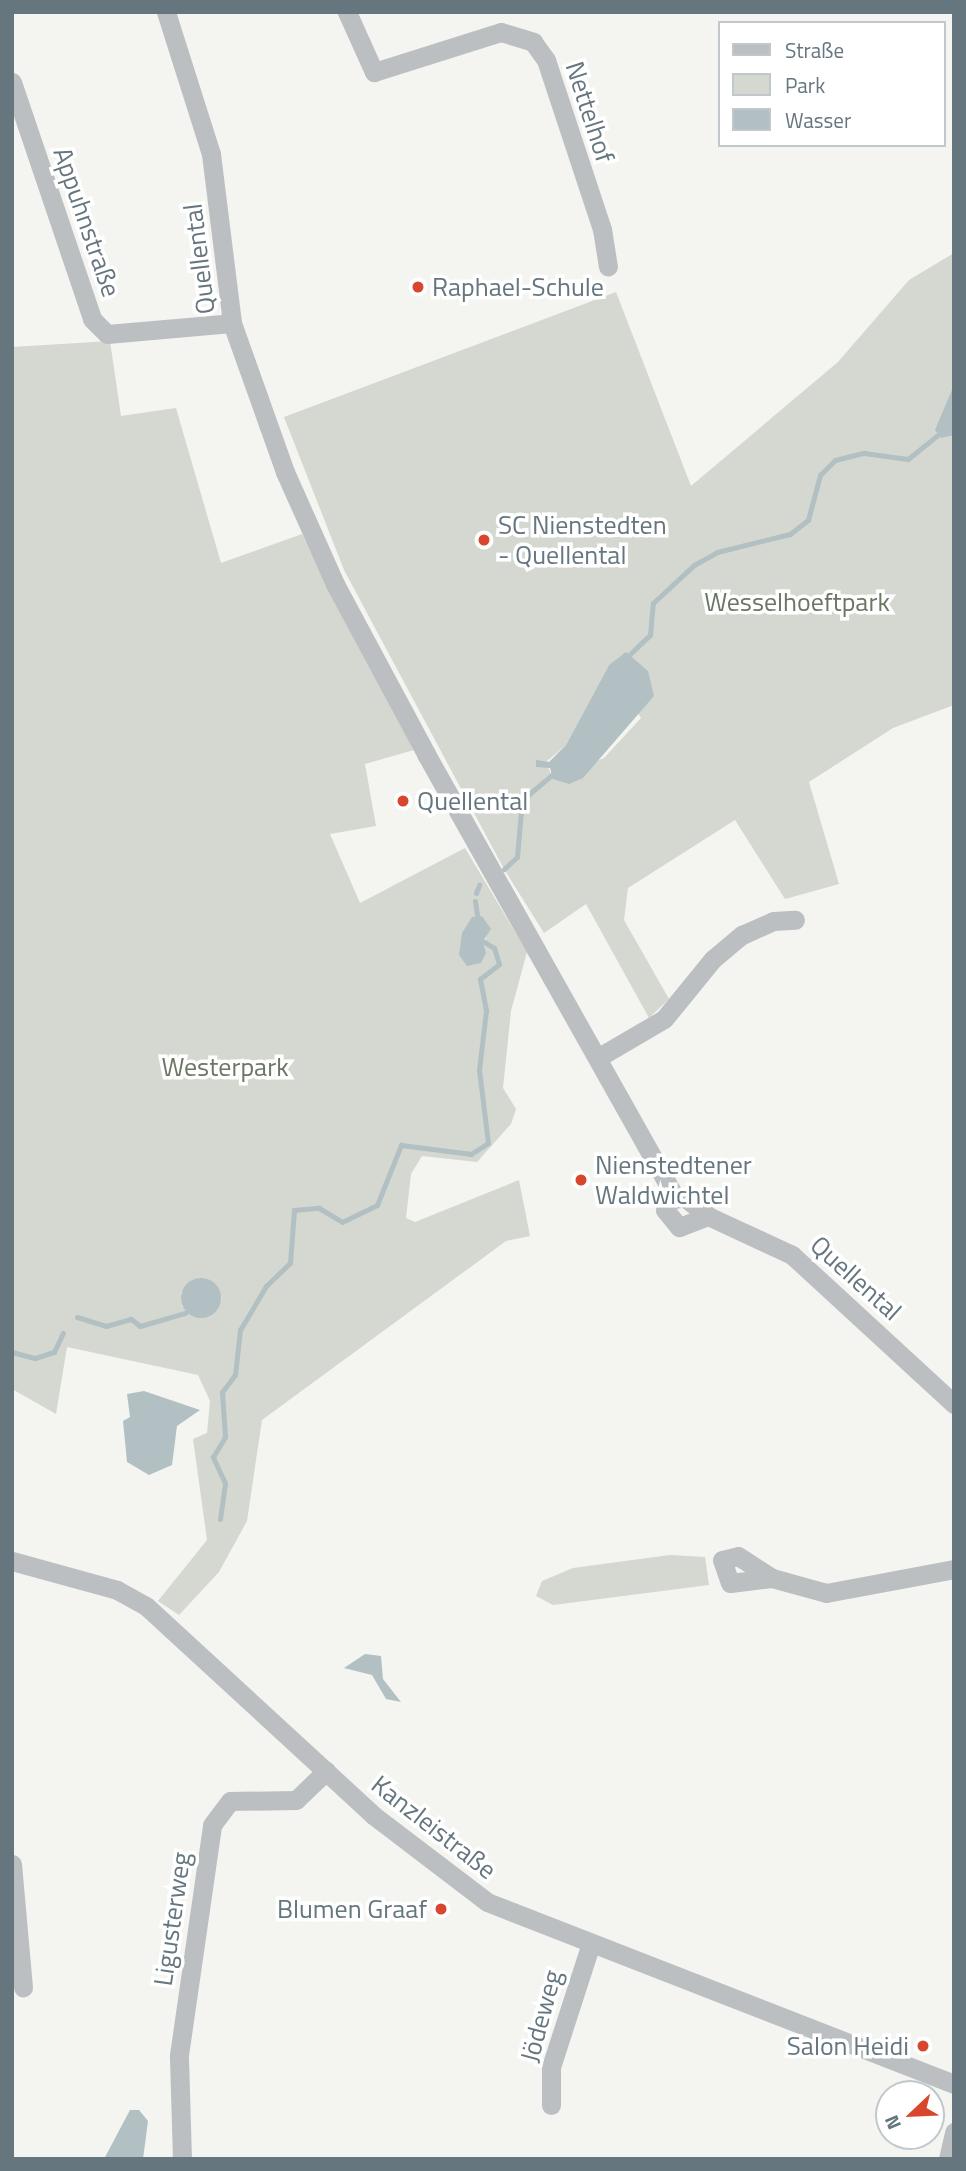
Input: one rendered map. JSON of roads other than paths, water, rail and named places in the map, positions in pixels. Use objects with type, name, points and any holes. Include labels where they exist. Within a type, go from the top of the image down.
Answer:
[{"type":"street","name":"Quellental","points":[[166,12],[211,154],[232,323],[278,454],[335,584],[675,1197],[810,1267],[954,1404]]},
{"type":"street","name":"Nettelhof","points":[[347,12],[374,72],[501,32],[533,42],[547,60],[602,229],[608,267]]},
{"type":"street","name":"Appuhnstraße","points":[[12,82],[92,319],[107,334],[232,323]]},
{"type":"street","points":[[599,1058],[664,1019],[713,958],[742,935],[773,921],[795,920]]},
{"type":"street","name":"Quellental","points":[[675,1197],[665,1210],[673,1225],[708,1216]]},
{"type":"street","name":"Kanzleistraße","points":[[12,1562],[117,1590],[146,1606],[326,1771],[464,1888],[591,1943],[954,2084]]},
{"type":"street","points":[[772,1578],[827,1593],[954,1569]]},
{"type":"street","name":"Ligusterweg","points":[[182,2159],[179,2055],[212,1825],[230,1801],[296,1800],[326,1771]]},
{"type":"street","points":[[12,1864],[23,1988]]},
{"type":"street","name":"Jödeweg","points":[[551,2105],[554,2056],[591,1943]]},
{"type":"street","points":[[948,2159],[954,2132]]},
{"type":"water","points":[[954,385],[954,435],[941,438],[935,430]]},
{"type":"water","points":[[626,652],[648,671],[654,696],[583,778],[569,784],[553,779],[550,768],[536,767],[536,760],[549,762],[566,745],[609,665]]},
{"type":"water","points":[[482,916],[491,929],[483,941],[486,953],[481,963],[467,966],[459,955],[462,933],[472,917]]},
{"type":"water","points":[[201,1278],[209,1279],[215,1284],[220,1290],[220,1306],[215,1312],[209,1317],[201,1318],[193,1317],[187,1312],[182,1306],[181,1298],[182,1290],[187,1284],[193,1279]]},
{"type":"water","points":[[144,1391],[200,1410],[177,1426],[172,1465],[149,1475],[127,1462],[123,1421],[130,1417],[127,1394]]},
{"type":"water","points":[[365,1654],[381,1656],[383,1679],[401,1702],[386,1699],[372,1675],[344,1668]]},
{"type":"water","points":[[130,2110],[139,2110],[148,2121],[143,2159],[104,2159]]},
{"type":"waterway","points":[[629,655],[650,635],[653,603],[694,565],[717,552],[790,534],[808,520],[820,475],[835,460],[864,453],[908,459],[938,435]]},
{"type":"waterway","points":[[504,869],[517,857],[522,800],[552,775]]},
{"type":"waterway","points":[[476,893],[479,885]]},
{"type":"waterway","points":[[475,901],[477,916]]},
{"type":"waterway","points":[[220,1519],[225,1483],[213,1457],[225,1437],[222,1392],[235,1375],[240,1330],[266,1286],[290,1263],[294,1210],[319,1208],[342,1222],[377,1205],[401,1145],[471,1154],[488,1143],[479,1070],[486,1010],[480,979],[499,964],[494,948],[483,941]]},
{"type":"waterway","points":[[77,1317],[106,1326],[131,1319],[140,1326],[185,1313]]},
{"type":"waterway","points":[[12,1352],[35,1358],[54,1352],[63,1333]]},
{"type":"place","name":"Raphael-Schule","points":[[418,287]]},
{"type":"place","name":"SC Nienstedten - Quellental","points":[[484,540]]},
{"type":"place","name":"Quellental","points":[[403,801]]},
{"type":"place","name":"Nienstedtener Waldwichtel","points":[[581,1180]]},
{"type":"place","name":"Blumen Graaf","points":[[441,1909]]},
{"type":"place","name":"Salon Heidi","points":[[923,2046]]},
{"type":"park label","name":"Wesselhoeftpark","points":[[797,602]]},
{"type":"park label","name":"Westerpark","points":[[225,1067]]}]
